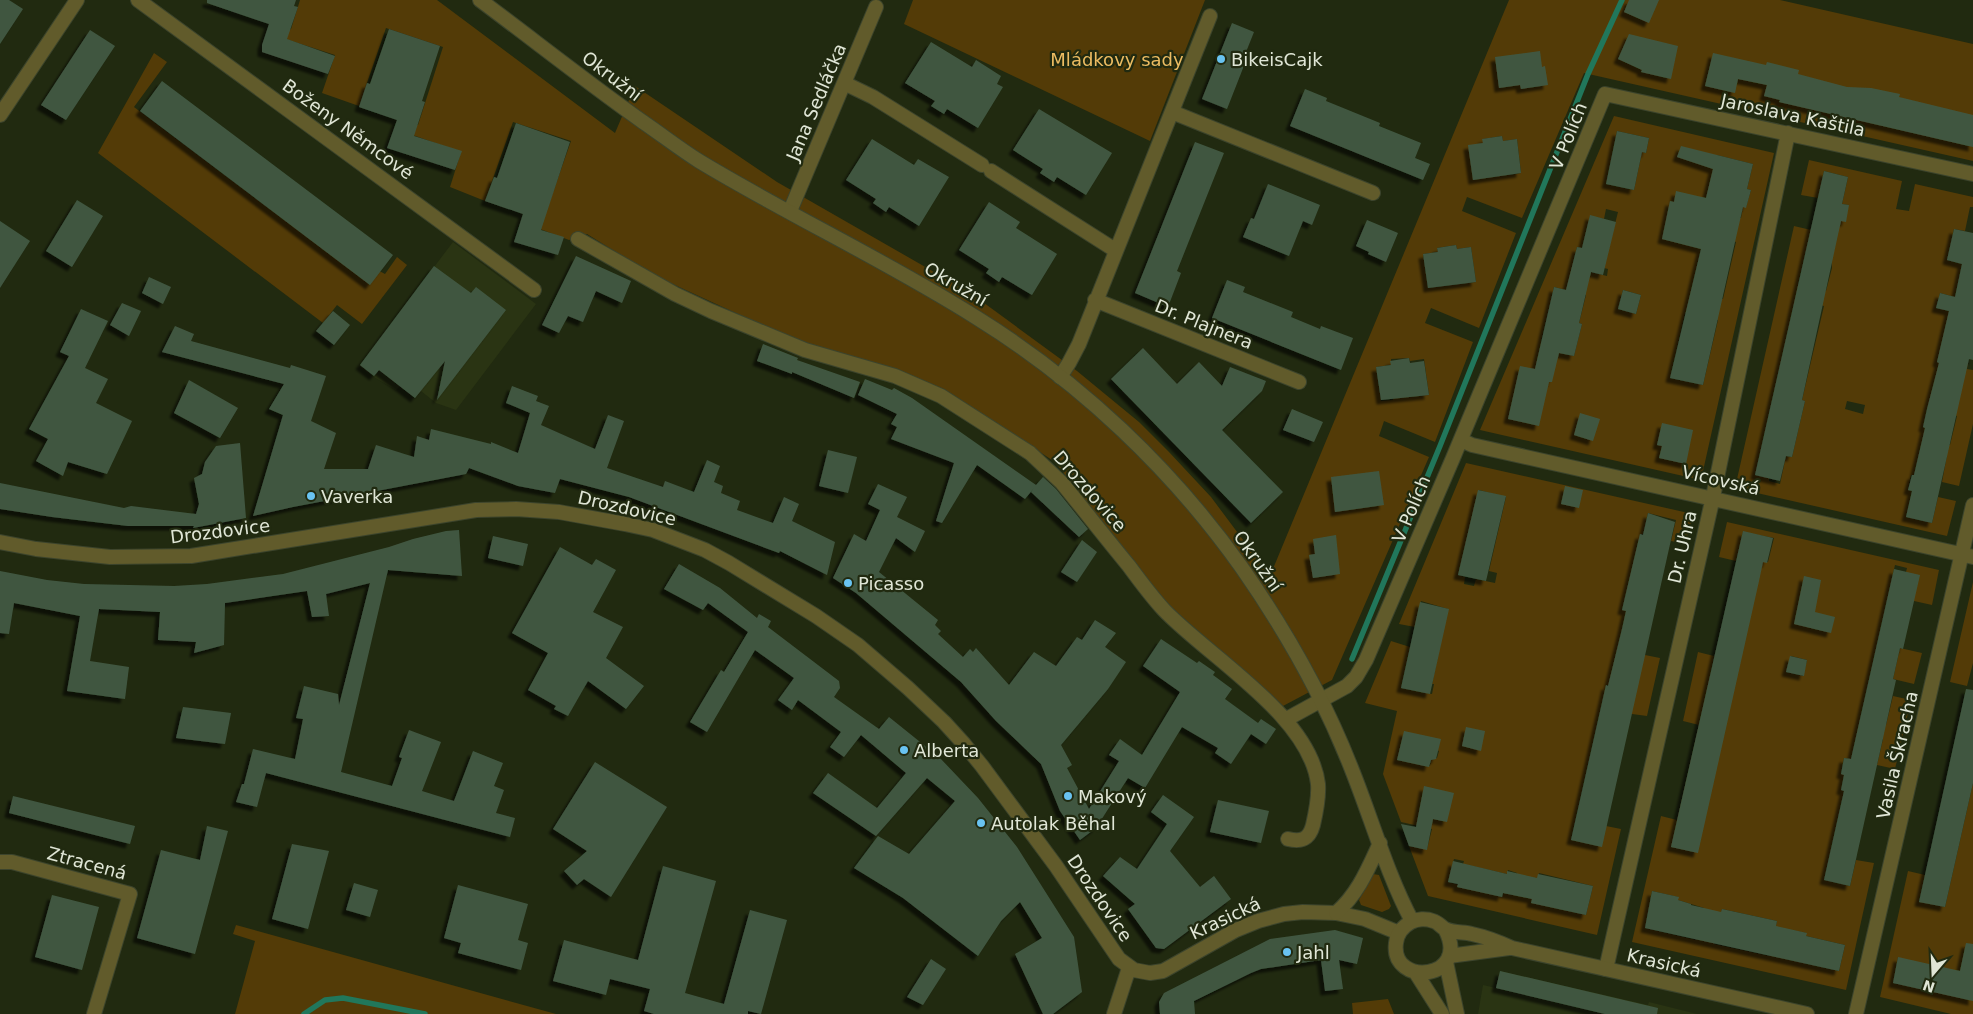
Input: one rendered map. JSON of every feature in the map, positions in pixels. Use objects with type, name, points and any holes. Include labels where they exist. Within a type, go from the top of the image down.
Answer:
[{"type":"street","points":[[0,115],[77,0]]},
{"type":"street","name":"Boženy Němcové","points":[[138,0],[534,290]]},
{"type":"street","name":"Okružní","points":[[480,0],[618,104],[687,153],[965,310],[1006,336],[1060,377],[1109,419],[1147,456],[1213,530],[1269,609],[1294,649],[1321,700]]},
{"type":"street","name":"Jana Sedláčka","points":[[790,211],[876,7]]},
{"type":"street","points":[[1060,377],[1075,352],[1210,16]]},
{"type":"street","points":[[844,83],[873,97],[1115,250]]},
{"type":"street","name":"Jaroslava Kaštila","points":[[1606,94],[1973,174]]},
{"type":"street","name":"V Polích","points":[[1285,720],[1334,694],[1350,683],[1366,660],[1606,94]]},
{"type":"street","points":[[1172,112],[1373,193]]},
{"type":"street","name":"Dr. Uhra","points":[[1606,969],[1713,497],[1788,133]]},
{"type":"street","name":"Drozdovice","points":[[578,239],[675,294],[711,311],[805,350],[895,376],[925,388],[941,396],[1030,453],[1062,482],[1165,611],[1285,720],[1311,759],[1317,778],[1318,794],[1311,830],[1303,840],[1288,839]]},
{"type":"street","name":"Dr. Plajnera","points":[[1095,300],[1299,382]]},
{"type":"street","name":"Vícovská","points":[[1460,440],[1472,445],[1713,497],[1968,556]]},
{"type":"street","name":"Vasila Škracha","points":[[1856,1014],[1968,556],[1973,505]]},
{"type":"street","name":"Drozdovice","points":[[0,542],[36,549],[110,557],[191,556],[476,510],[516,509],[559,512],[625,524],[653,530],[680,540],[729,563],[851,640],[908,688],[944,722],[982,766],[1056,866],[1119,959],[1129,968]]},
{"type":"street","points":[[1321,700],[1344,750],[1402,902],[1412,921],[1399,933],[1396,943],[1398,959],[1403,965],[1416,973],[1442,1014]]},
{"type":"street","points":[[1336,913],[1351,899],[1358,888],[1380,843]]},
{"type":"street","name":"Ztracená","points":[[0,862],[12,862],[130,894],[94,1014]]},
{"type":"street","name":"Krasická","points":[[1129,968],[1145,973],[1163,971],[1227,934],[1270,917],[1303,912],[1336,913],[1365,919],[1399,933]]},
{"type":"street","name":"Krasická","points":[[1412,921],[1425,919],[1433,921],[1445,929],[1490,939],[1512,948],[1808,1014]]},
{"type":"street","points":[[1445,929],[1451,946],[1448,959],[1457,1014]]},
{"type":"street","name":"Krasická","points":[[1416,973],[1433,972],[1448,959],[1470,952],[1512,948]]},
{"type":"street","points":[[1114,1014],[1129,968]]},
{"type":"shaded area","points":[[453,242],[536,304],[456,410],[436,403],[421,391],[415,398],[400,386],[396,390],[359,366]]},
{"type":"shaded area","points":[[1500,971],[1648,1005],[1649,1002],[1697,1014],[1478,1014],[1483,985],[1496,988]]},
{"type":"green space","points":[[300,0],[437,0],[615,133],[635,86],[777,182],[969,292],[1077,371],[1139,422],[1169,452],[1211,497],[1270,576],[1509,0],[1780,0],[1973,44],[1973,161],[1584,73],[1522,218],[1467,197],[1462,211],[1516,233],[1479,328],[1431,308],[1425,323],[1473,342],[1435,442],[1384,421],[1379,436],[1429,457],[1332,680],[1283,706],[1163,600],[1055,462],[944,389],[876,364],[797,341],[653,275],[587,234],[569,240],[540,229],[571,141],[513,122],[485,201],[450,187],[461,152],[404,132],[407,122],[418,125],[443,47],[386,28],[359,106],[322,93],[335,55],[276,36],[291,29]],"holes":[[[1502,136],[1503,141],[1517,139],[1521,173],[1510,175],[1483,143],[1483,139]],[[1456,245],[1457,249],[1471,247],[1476,282],[1428,288],[1423,254],[1438,252],[1437,248]],[[1409,358],[1410,361],[1424,359],[1429,395],[1417,396],[1416,393],[1393,396],[1393,400],[1381,401],[1376,367],[1391,365],[1391,359]]]},
{"type":"green space","name":"Mládkovy sady","points":[[913,0],[1205,0],[1150,141],[904,24]]},
{"type":"green space","points":[[154,53],[167,62],[134,107],[283,219],[385,274],[397,257],[407,265],[362,324],[337,305],[323,323],[98,153]]},
{"type":"green space","points":[[1614,116],[1774,153],[1701,480],[1480,430]],"holes":[[[1617,131],[1649,138],[1646,153],[1642,152],[1634,190],[1606,184]],[[1717,155],[1753,164],[1747,189],[1751,190],[1746,207],[1743,207],[1741,218],[1711,211]],[[1606,209],[1618,212],[1604,268],[1608,269],[1607,276],[1578,269],[1573,262],[1577,247],[1582,248],[1590,216],[1604,219]],[[1704,235],[1736,242],[1723,299],[1691,292]],[[1554,287],[1586,295],[1579,323],[1582,324],[1574,356],[1552,351],[1541,341]],[[1623,290],[1641,295],[1636,314],[1618,309]],[[1685,313],[1718,320],[1703,385],[1670,378]]]},
{"type":"green space","points":[[1809,160],[1902,181],[1896,209],[1909,211],[1915,184],[1973,197],[1973,207],[1970,207],[1965,231],[1954,229],[1947,260],[1962,264],[1955,297],[1940,293],[1936,308],[1973,316],[1967,369],[1973,370],[1973,424],[1959,486],[1942,482],[1947,455],[1920,450],[1914,475],[1911,475],[1908,489],[1912,491],[1906,517],[1932,523],[1938,497],[1956,501],[1947,536],[1735,488],[1794,226],[1811,230],[1798,284],[1826,291],[1832,268],[1831,235],[1849,205],[1842,204],[1848,177],[1824,171],[1818,198],[1801,195]],"holes":[[[1810,303],[1824,306],[1802,400],[1805,401],[1792,457],[1786,456],[1780,484],[1769,481],[1769,478],[1755,475],[1794,304]],[[1847,401],[1865,405],[1863,414],[1845,409]],[[1927,409],[1957,416],[1950,445],[1930,440],[1932,429],[1923,427]]]},
{"type":"green space","points":[[1466,463],[1693,514],[1686,544],[1671,541],[1676,520],[1648,513],[1622,610],[1627,610],[1613,667],[1645,655],[1660,658],[1647,716],[1632,714],[1619,688],[1607,685],[1601,707],[1571,839],[1606,826],[1621,829],[1597,935],[1428,896],[1409,846],[1427,849],[1432,829],[1401,822],[1383,774],[1397,711],[1365,703],[1391,641],[1410,647],[1401,688],[1432,694],[1434,684],[1432,684],[1448,609],[1421,601],[1415,627],[1399,624]],"holes":[[[1479,490],[1506,497],[1489,571],[1497,573],[1495,583],[1476,579],[1474,586],[1464,584],[1465,577],[1458,575]],[[1433,748],[1439,751],[1437,758],[1431,760],[1430,766],[1398,759]],[[1454,859],[1464,861],[1463,864],[1507,874],[1508,870],[1517,873],[1512,895],[1504,892],[1502,897],[1448,882]],[[1539,873],[1593,886],[1586,915],[1532,902]]]},
{"type":"green space","points":[[1727,522],[1939,570],[1932,605],[1914,601],[1906,572],[1907,568],[1895,565],[1860,719],[1886,725],[1893,696],[1911,700],[1895,769],[1877,765],[1883,739],[1857,733],[1851,759],[1844,758],[1841,773],[1844,775],[1841,790],[1844,791],[1824,880],[1850,886],[1856,860],[1874,863],[1846,990],[1632,942],[1661,816],[1677,820],[1699,725],[1683,721],[1698,652],[1714,656],[1709,682],[1763,562],[1768,562],[1774,538],[1743,532],[1736,561],[1719,557]],"holes":[[[1791,656],[1807,660],[1803,676],[1786,672]],[[1652,891],[1678,897],[1678,900],[1704,908],[1696,940],[1645,928]],[[1722,909],[1777,921],[1769,956],[1714,944]],[[1792,930],[1806,933],[1806,936],[1845,945],[1839,971],[1786,959]]]},
{"type":"green space","points":[[1973,582],[1973,663],[1967,686],[1950,682]]},
{"type":"green space","points":[[1900,648],[1922,653],[1914,684],[1893,679]]},
{"type":"green space","points":[[1973,783],[1973,1014],[1951,1014],[1880,997],[1908,871],[1925,875],[1919,901],[1945,907]],"holes":[[[1898,957],[1945,994],[1893,983]]]},
{"type":"green space","points":[[1373,874],[1379,875],[1391,906],[1382,912],[1361,905],[1359,900]]},
{"type":"green space","points":[[236,925],[556,1014],[235,1014],[255,941],[233,934]]},
{"type":"green space","points":[[1388,999],[1394,1014],[1353,1014],[1352,1003]]},
{"type":"building","points":[[0,0],[9,0],[23,9],[0,44]]},
{"type":"building","points":[[207,0],[296,0],[294,6],[298,7],[287,39],[335,56],[328,74],[262,52],[262,45],[269,24],[207,3]]},
{"type":"building","points":[[1629,0],[1659,0],[1649,23],[1624,12]]},
{"type":"building","points":[[1232,23],[1254,32],[1244,57],[1247,58],[1227,109],[1202,99]]},
{"type":"building","points":[[389,29],[440,46],[422,101],[425,102],[414,136],[462,151],[455,170],[387,148],[397,120],[359,107],[367,83],[370,84]]},
{"type":"building","points":[[90,30],[115,46],[66,120],[41,105]]},
{"type":"building","points":[[1629,34],[1678,46],[1671,79],[1641,72],[1642,70],[1618,59]]},
{"type":"building","points":[[931,42],[972,67],[976,60],[1001,76],[997,84],[1003,87],[978,128],[947,109],[944,114],[931,106],[935,101],[905,83]]},
{"type":"building","points":[[1540,51],[1542,67],[1545,66],[1548,85],[1521,89],[1520,85],[1499,88],[1495,57]]},
{"type":"building","points":[[1713,53],[1766,65],[1767,62],[1799,70],[1798,74],[1847,87],[1871,88],[1900,94],[1899,97],[1973,115],[1973,147],[1779,102],[1780,100],[1764,96],[1767,85],[1738,79],[1735,93],[1705,86]]},
{"type":"building","points":[[162,81],[393,255],[370,285],[140,111]]},
{"type":"building","points":[[1305,89],[1327,98],[1326,101],[1380,123],[1379,126],[1421,143],[1415,158],[1430,164],[1423,180],[1290,126]]},
{"type":"building","points":[[1039,109],[1112,153],[1086,195],[1057,177],[1054,182],[1040,173],[1043,169],[1013,150]]},
{"type":"building","points":[[516,123],[570,142],[541,230],[564,237],[558,255],[514,242],[523,214],[485,201],[494,177],[497,178]]},
{"type":"building","points":[[1617,131],[1649,138],[1646,153],[1642,152],[1634,190],[1606,184]]},
{"type":"building","points":[[1502,136],[1503,141],[1517,139],[1521,173],[1473,180],[1468,145],[1483,143],[1482,139]]},
{"type":"building","points":[[872,139],[914,165],[918,159],[949,177],[919,226],[889,207],[886,212],[873,203],[876,199],[846,180]]},
{"type":"building","points":[[1195,142],[1224,153],[1177,271],[1181,273],[1168,307],[1135,293]]},
{"type":"building","points":[[1681,146],[1753,164],[1747,189],[1751,190],[1746,208],[1743,207],[1703,385],[1670,378],[1701,249],[1662,239],[1670,201],[1674,202],[1676,191],[1706,198],[1713,169],[1677,157]]},
{"type":"building","points":[[1824,171],[1848,177],[1842,204],[1849,205],[1846,222],[1841,221],[1802,400],[1805,401],[1792,457],[1786,456],[1780,481],[1755,475]]},
{"type":"building","points":[[1268,184],[1320,205],[1312,225],[1303,221],[1289,256],[1243,237],[1251,218],[1254,219]]},
{"type":"building","points":[[77,200],[103,216],[72,267],[46,251]]},
{"type":"building","points":[[989,202],[1020,222],[1016,228],[1057,254],[1032,295],[1002,277],[999,282],[986,273],[989,269],[959,250]]},
{"type":"building","points":[[1590,215],[1616,222],[1603,275],[1591,272],[1579,323],[1582,324],[1574,356],[1559,353],[1552,382],[1549,382],[1539,426],[1508,419],[1520,366],[1535,369],[1554,287],[1566,290],[1577,247],[1582,248]]},
{"type":"building","points":[[1367,220],[1398,233],[1386,262],[1356,246]]},
{"type":"building","points":[[0,221],[30,241],[0,288]]},
{"type":"building","points":[[1954,229],[1973,233],[1973,360],[1969,359],[1932,523],[1906,517],[1912,491],[1908,490],[1912,475],[1914,475],[1925,428],[1923,427],[1939,363],[1937,362],[1949,311],[1936,308],[1940,293],[1955,297],[1962,264],[1947,260]]},
{"type":"building","points":[[1456,245],[1457,249],[1471,247],[1476,282],[1428,288],[1423,254],[1438,252],[1437,248]]},
{"type":"building","points":[[576,256],[631,281],[622,303],[596,291],[583,322],[568,316],[559,333],[542,325]]},
{"type":"building","points":[[434,266],[471,293],[476,287],[506,310],[437,400],[445,361],[415,398],[379,370],[374,376],[360,365]]},
{"type":"building","points":[[149,277],[171,287],[163,304],[142,293]]},
{"type":"building","points":[[1227,280],[1245,287],[1243,292],[1293,312],[1291,317],[1320,329],[1321,326],[1353,338],[1341,370],[1212,318]]},
{"type":"building","points":[[1623,290],[1641,295],[1636,314],[1618,309]]},
{"type":"building","points":[[122,303],[141,311],[129,336],[110,325]]},
{"type":"building","points":[[81,309],[108,321],[85,368],[108,379],[96,403],[132,421],[107,474],[68,462],[63,476],[36,461],[48,439],[29,429],[69,356],[60,352]]},
{"type":"building","points":[[333,311],[350,325],[334,345],[316,331]]},
{"type":"building","points":[[175,326],[194,334],[191,341],[290,368],[291,365],[326,376],[311,421],[336,433],[324,469],[368,469],[376,445],[414,457],[417,436],[429,440],[431,429],[491,444],[491,442],[518,453],[530,413],[506,403],[512,386],[538,396],[536,401],[549,406],[541,425],[595,449],[608,415],[624,421],[607,468],[663,487],[665,481],[694,492],[707,460],[720,466],[714,482],[723,486],[721,493],[740,501],[737,510],[773,523],[784,497],[799,504],[792,521],[835,542],[827,575],[780,551],[779,553],[629,497],[560,479],[555,493],[518,486],[469,468],[466,474],[253,516],[283,415],[269,409],[284,384],[162,352]]},
{"type":"building","points":[[763,344],[798,358],[797,360],[860,382],[854,398],[792,372],[792,374],[757,361]]},
{"type":"building","points":[[1143,348],[1177,384],[1199,362],[1222,386],[1230,367],[1266,381],[1262,391],[1222,430],[1283,492],[1251,523],[1111,379]]},
{"type":"building","points":[[1409,358],[1410,363],[1424,361],[1429,395],[1381,400],[1376,367],[1391,365],[1390,361]]},
{"type":"building","points":[[865,379],[892,390],[894,388],[912,398],[1036,485],[1043,477],[1056,489],[1088,529],[1079,537],[1031,492],[1034,488],[1025,499],[977,465],[942,523],[936,521],[954,463],[891,439],[897,427],[891,424],[897,414],[858,395]]},
{"type":"building","points":[[189,380],[238,408],[220,438],[174,413]]},
{"type":"building","points":[[1292,409],[1323,422],[1314,442],[1283,430]]},
{"type":"building","points":[[1580,413],[1600,419],[1593,441],[1574,435]]},
{"type":"building","points":[[1662,423],[1693,430],[1686,464],[1659,458],[1662,446],[1657,445]]},
{"type":"building","points":[[240,443],[246,518],[193,528],[194,526],[128,526],[0,509],[0,483],[124,508],[131,506],[196,514],[199,504],[194,478],[202,474],[205,462],[216,446]]},
{"type":"building","points":[[828,450],[857,457],[848,493],[819,486]]},
{"type":"building","points":[[1379,471],[1384,505],[1335,512],[1331,477]]},
{"type":"building","points":[[878,484],[907,497],[897,517],[925,531],[915,552],[896,538],[879,572],[938,620],[935,625],[941,631],[938,634],[963,657],[970,649],[973,652],[976,648],[1009,685],[1034,652],[1056,666],[1077,637],[1082,640],[1095,620],[1116,633],[1105,647],[1126,662],[1108,689],[1061,745],[1072,765],[1067,768],[1089,809],[1119,761],[1109,755],[1120,739],[1142,755],[1180,692],[1143,666],[1161,639],[1197,663],[1199,661],[1215,672],[1213,675],[1232,689],[1225,699],[1258,723],[1261,719],[1276,729],[1266,744],[1251,734],[1231,764],[1215,753],[1218,748],[1182,727],[1145,788],[1128,778],[1096,828],[1080,840],[1060,811],[1041,764],[996,721],[961,682],[856,593],[833,578],[854,534],[866,541],[880,510],[868,504]]},
{"type":"building","points":[[1565,486],[1583,490],[1579,508],[1561,504]]},
{"type":"building","points":[[1478,490],[1506,496],[1486,581],[1458,575]]},
{"type":"building","points":[[1648,513],[1675,522],[1602,847],[1571,840],[1606,685],[1608,686],[1626,611],[1622,610],[1640,534],[1643,535]]},
{"type":"building","points":[[459,530],[462,576],[388,570],[341,772],[392,786],[402,758],[399,757],[409,730],[441,742],[422,791],[454,801],[473,751],[503,763],[494,786],[504,790],[496,813],[515,818],[510,837],[266,773],[257,807],[236,802],[242,784],[244,784],[253,749],[295,759],[303,719],[296,718],[304,686],[338,694],[339,705],[370,583],[326,594],[329,616],[312,617],[307,591],[225,603],[224,645],[194,653],[196,642],[158,640],[160,612],[99,609],[90,661],[129,667],[125,699],[67,691],[80,616],[14,603],[9,634],[0,633],[0,571],[47,580],[84,584],[174,586],[207,584],[283,574],[413,539],[446,531]]},
{"type":"building","points":[[1743,531],[1773,538],[1767,563],[1763,562],[1698,853],[1671,847]]},
{"type":"building","points":[[1336,535],[1340,574],[1313,578],[1309,555],[1315,554],[1313,539]]},
{"type":"building","points":[[493,536],[528,544],[523,566],[488,558]]},
{"type":"building","points":[[1082,540],[1097,552],[1077,582],[1061,572]]},
{"type":"building","points":[[560,547],[592,565],[596,559],[616,570],[593,612],[623,627],[606,658],[644,686],[626,709],[588,681],[568,716],[554,709],[556,706],[528,690],[548,653],[512,633]]},
{"type":"building","points":[[679,564],[720,588],[757,618],[759,614],[771,621],[768,627],[839,681],[840,688],[834,697],[879,729],[889,717],[940,758],[978,798],[1017,847],[1074,937],[1082,992],[1053,1014],[1043,1014],[1015,954],[1042,938],[1020,902],[1001,921],[978,956],[903,898],[854,868],[878,836],[909,854],[955,801],[927,778],[876,836],[813,793],[828,773],[877,808],[906,773],[861,735],[844,757],[830,747],[841,732],[798,700],[792,710],[778,700],[794,678],[755,650],[707,732],[690,722],[721,670],[724,672],[748,632],[708,603],[703,610],[664,589]]},
{"type":"building","points":[[1894,569],[1920,575],[1903,649],[1900,648],[1893,679],[1896,680],[1850,886],[1824,880],[1844,791],[1841,790],[1844,775],[1841,774],[1844,758],[1851,759]]},
{"type":"building","points":[[1804,576],[1821,580],[1815,612],[1835,617],[1831,633],[1794,624]]},
{"type":"building","points":[[1420,602],[1449,609],[1430,694],[1401,688]]},
{"type":"building","points":[[1790,656],[1807,660],[1804,676],[1786,672]]},
{"type":"building","points":[[1966,689],[1973,690],[1973,783],[1945,907],[1919,902]]},
{"type":"building","points":[[183,707],[231,713],[225,744],[176,738]]},
{"type":"building","points":[[1466,727],[1485,731],[1481,751],[1462,746]]},
{"type":"building","points":[[1404,731],[1441,739],[1436,759],[1431,760],[1429,767],[1397,760]]},
{"type":"building","points":[[595,762],[667,807],[611,897],[584,879],[577,885],[564,871],[587,851],[553,829]]},
{"type":"building","points":[[1424,786],[1454,793],[1447,822],[1433,819],[1427,850],[1409,846],[1401,824],[1416,827]]},
{"type":"building","points":[[1163,795],[1194,817],[1170,851],[1200,887],[1214,876],[1231,899],[1164,949],[1156,948],[1128,909],[1135,904],[1103,876],[1120,857],[1137,869],[1167,824],[1151,812]]},
{"type":"building","points":[[13,796],[135,826],[130,844],[9,813]]},
{"type":"building","points":[[1218,800],[1269,811],[1261,843],[1210,832]]},
{"type":"building","points":[[207,826],[228,831],[195,954],[137,938],[161,850],[200,860]]},
{"type":"building","points":[[292,844],[329,851],[308,929],[272,919]]},
{"type":"building","points":[[1453,861],[1507,874],[1507,871],[1537,878],[1538,874],[1593,886],[1586,915],[1531,903],[1532,899],[1503,893],[1502,897],[1457,887],[1458,884],[1448,882]]},
{"type":"building","points":[[663,866],[716,881],[685,993],[724,1004],[750,910],[787,920],[761,1014],[748,1011],[748,1014],[654,1014],[644,1011],[650,989],[610,979],[606,995],[553,981],[564,940],[638,960]]},
{"type":"building","points":[[354,883],[378,890],[370,917],[346,910]]},
{"type":"building","points":[[458,885],[528,904],[518,940],[528,943],[521,970],[458,953],[461,943],[444,938]]},
{"type":"building","points":[[1652,891],[1679,897],[1678,900],[1691,905],[1721,912],[1722,909],[1777,921],[1776,926],[1807,933],[1806,936],[1845,945],[1839,971],[1645,928]]},
{"type":"building","points":[[52,895],[99,907],[82,970],[35,957]]},
{"type":"building","points":[[1335,930],[1363,938],[1357,964],[1339,960],[1343,989],[1325,991],[1321,960],[1261,969],[1251,973],[1194,1001],[1195,1014],[1160,1014],[1159,1002],[1164,993],[1270,939]]},
{"type":"building","points":[[1966,943],[1973,944],[1973,1001],[1893,983],[1898,957],[1960,971]]},
{"type":"building","points":[[931,959],[946,969],[923,1005],[907,997]]},
{"type":"building","points":[[1500,971],[1658,1008],[1657,1014],[1605,1014],[1496,988]]},
{"type":"waterway","points":[[1352,659],[1440,446],[1588,74],[1622,0]]},
{"type":"waterway","points":[[304,1014],[325,1000],[343,998],[425,1014]]},
{"type":"place","name":"BikeisCajk","points":[[1221,59]]},
{"type":"place","name":"Vaverka","points":[[311,496]]},
{"type":"place","name":"Picasso","points":[[848,583]]},
{"type":"place","name":"Alberta","points":[[904,750]]},
{"type":"place","name":"Makový","points":[[1068,796]]},
{"type":"place","name":"Autolak Běhal","points":[[981,823]]},
{"type":"place","name":"Jahl","points":[[1287,952]]}]
